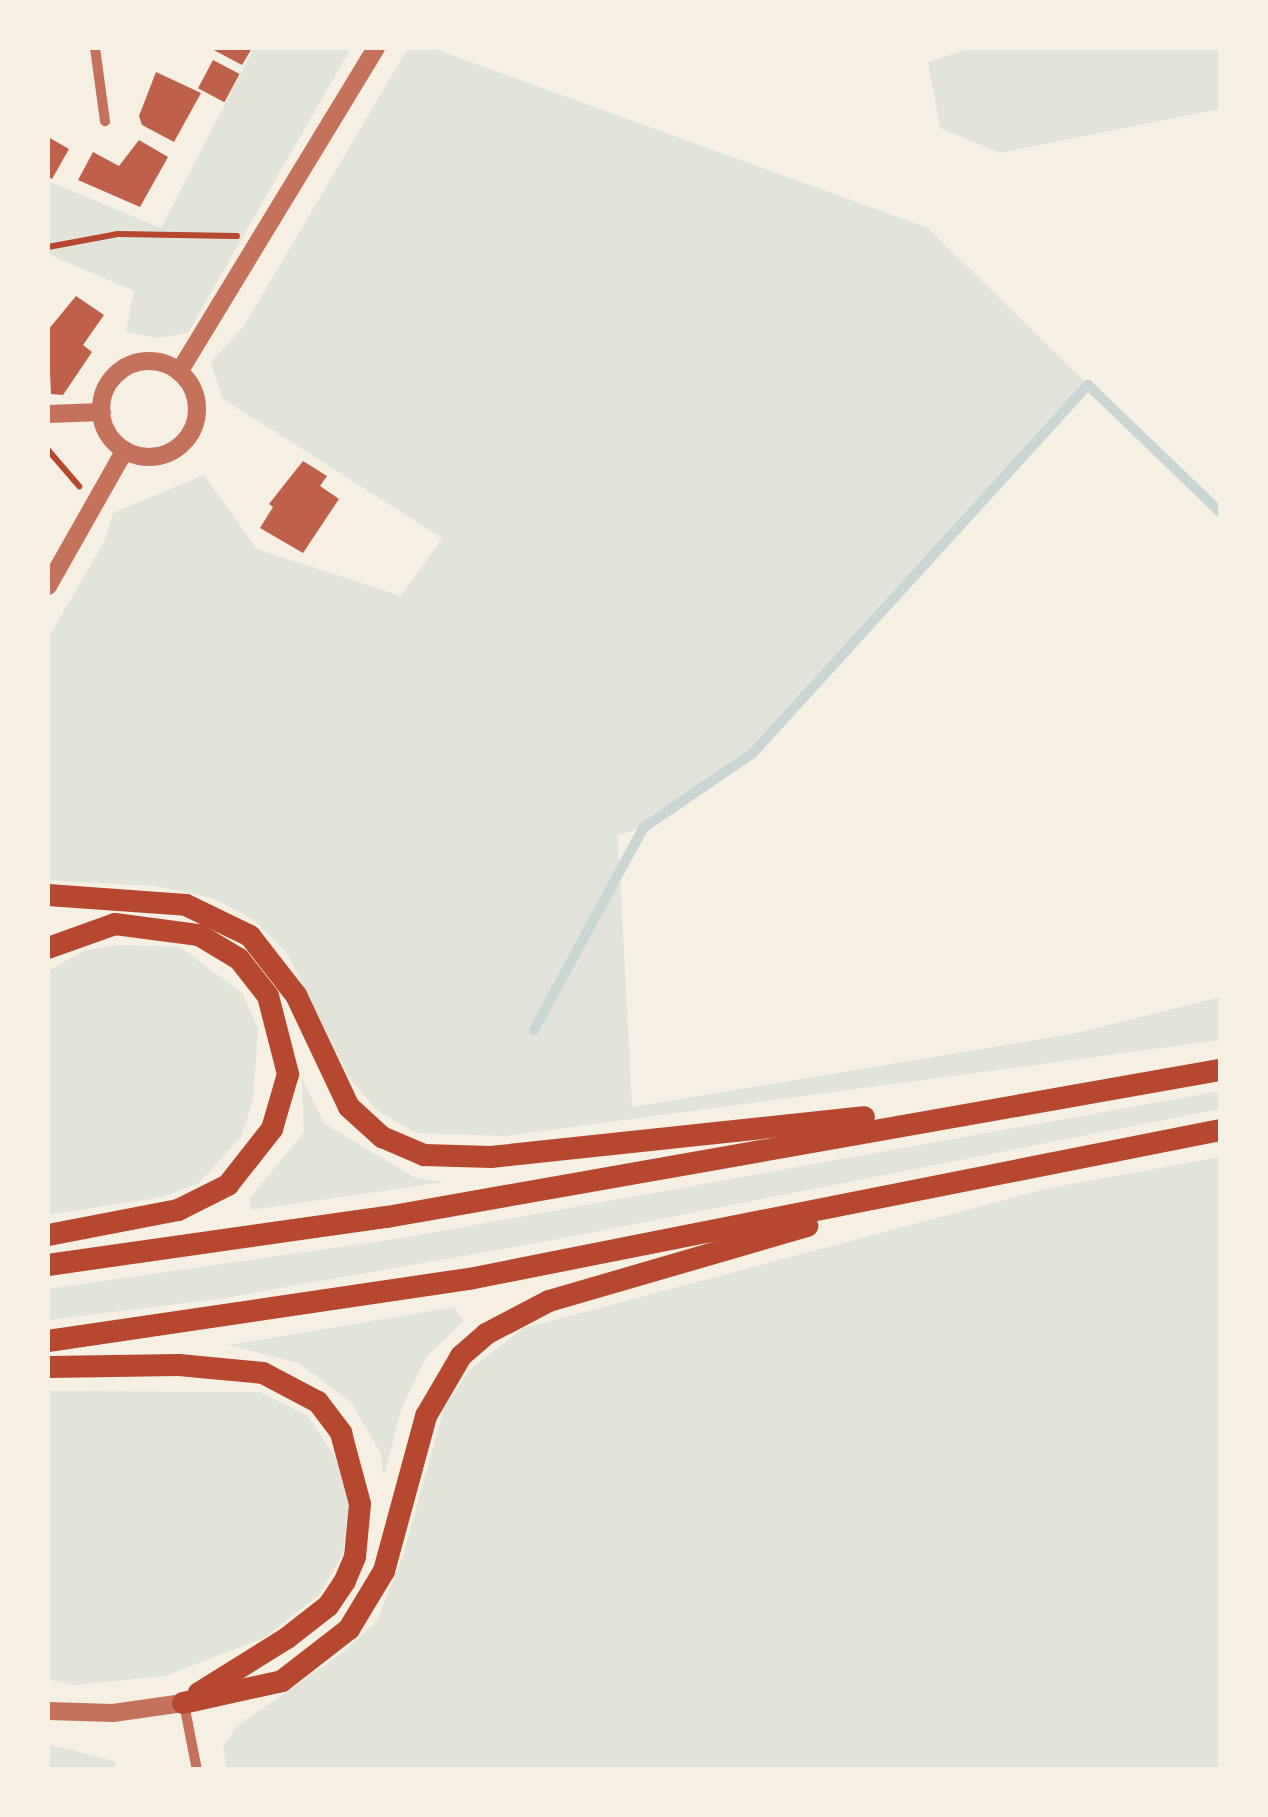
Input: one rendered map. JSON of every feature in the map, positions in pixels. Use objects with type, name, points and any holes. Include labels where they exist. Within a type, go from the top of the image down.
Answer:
[{"type":"highway","points":[[48,894],[186,904],[250,936],[296,995],[350,1108],[382,1138],[424,1154],[490,1157],[1061,1095]]},
{"type":"highway","points":[[48,948],[116,924],[174,927],[198,935],[238,959],[268,996],[288,1074],[272,1128],[228,1185],[178,1210],[48,1235]]},
{"type":"highway","points":[[48,1265],[387,1216],[1220,1070]]},
{"type":"highway","points":[[48,1341],[398,1292],[1220,1130]]},
{"type":"highway","points":[[184,1703],[282,1680],[349,1629],[384,1572],[426,1416],[461,1356],[486,1334],[549,1302],[964,1180]]},
{"type":"highway","points":[[48,1367],[179,1364],[263,1373],[318,1402],[350,1453],[360,1532],[344,1581],[328,1606],[287,1638],[184,1703]]},
{"type":"street","points":[[180,372],[376,48]]},
{"type":"street","points":[[100,49],[94,70],[105,121]]},
{"type":"street","points":[[155,362],[180,372],[197,404],[190,434],[166,454],[125,450],[110,438],[102,412],[104,393],[124,368],[155,362]]},
{"type":"street","points":[[48,414],[102,412]]},
{"type":"street","points":[[48,586],[125,450]]},
{"type":"street","points":[[48,1710],[114,1714],[184,1703],[198,1770]]},
{"type":"path","points":[[48,247],[118,234],[263,238]]},
{"type":"path","points":[[48,450],[98,503]]},
{"type":"shaded area","points":[[254,48],[351,48],[188,333],[158,338],[126,332],[134,291],[48,254],[48,181],[161,228]]},
{"type":"shaded area","points":[[408,48],[432,48],[928,228],[1088,385],[753,753],[643,828],[618,835],[632,1107],[1072,1034],[1220,997],[1220,1040],[506,1136],[416,1133],[378,1111],[352,1082],[287,954],[254,920],[212,898],[155,886],[48,880],[48,638],[104,542],[113,513],[204,475],[257,549],[401,596],[442,538],[222,398],[211,362],[244,326]]},
{"type":"shaded area","points":[[971,48],[1220,48],[1220,109],[1000,153],[940,128],[928,62]]},
{"type":"shaded area","points":[[117,945],[180,947],[243,994],[258,1029],[253,1100],[241,1137],[199,1183],[163,1197],[48,1215],[48,971],[83,951]]},
{"type":"shaded area","points":[[302,1078],[325,1124],[416,1178],[445,1182],[251,1210],[249,1199],[304,1132]]},
{"type":"shaded area","points":[[1220,1091],[1220,1109],[559,1239],[219,1299],[48,1320],[48,1289],[402,1238]]},
{"type":"shaded area","points":[[1220,1157],[1220,1769],[227,1770],[223,1746],[237,1726],[341,1654],[377,1621],[404,1552],[444,1408],[470,1369],[524,1328],[1049,1188]]},
{"type":"shaded area","points":[[454,1307],[464,1321],[426,1357],[401,1410],[384,1477],[380,1452],[351,1402],[298,1363],[228,1345]]},
{"type":"shaded area","points":[[48,1391],[260,1392],[308,1416],[336,1459],[349,1504],[343,1554],[320,1594],[264,1638],[165,1676],[74,1685],[48,1679]]},
{"type":"shaded area","points":[[48,1744],[114,1761],[117,1769],[48,1769]]},
{"type":"building","points":[[210,48],[252,48],[242,65]]},
{"type":"building","points":[[213,60],[239,74],[224,102],[198,88]]},
{"type":"building","points":[[156,72],[201,93],[174,142],[142,125],[139,116]]},
{"type":"building","points":[[48,137],[69,149],[52,179],[48,177]]},
{"type":"building","points":[[139,140],[168,157],[140,207],[78,180],[93,152],[119,166]]},
{"type":"building","points":[[76,296],[104,315],[83,345],[92,352],[63,395],[51,394],[48,330]]},
{"type":"building","points":[[303,461],[327,476],[320,486],[339,499],[303,553],[260,528],[273,507],[269,504]]},
{"type":"waterway","points":[[534,1030],[643,828],[753,753],[1088,385],[1220,512]]}]
